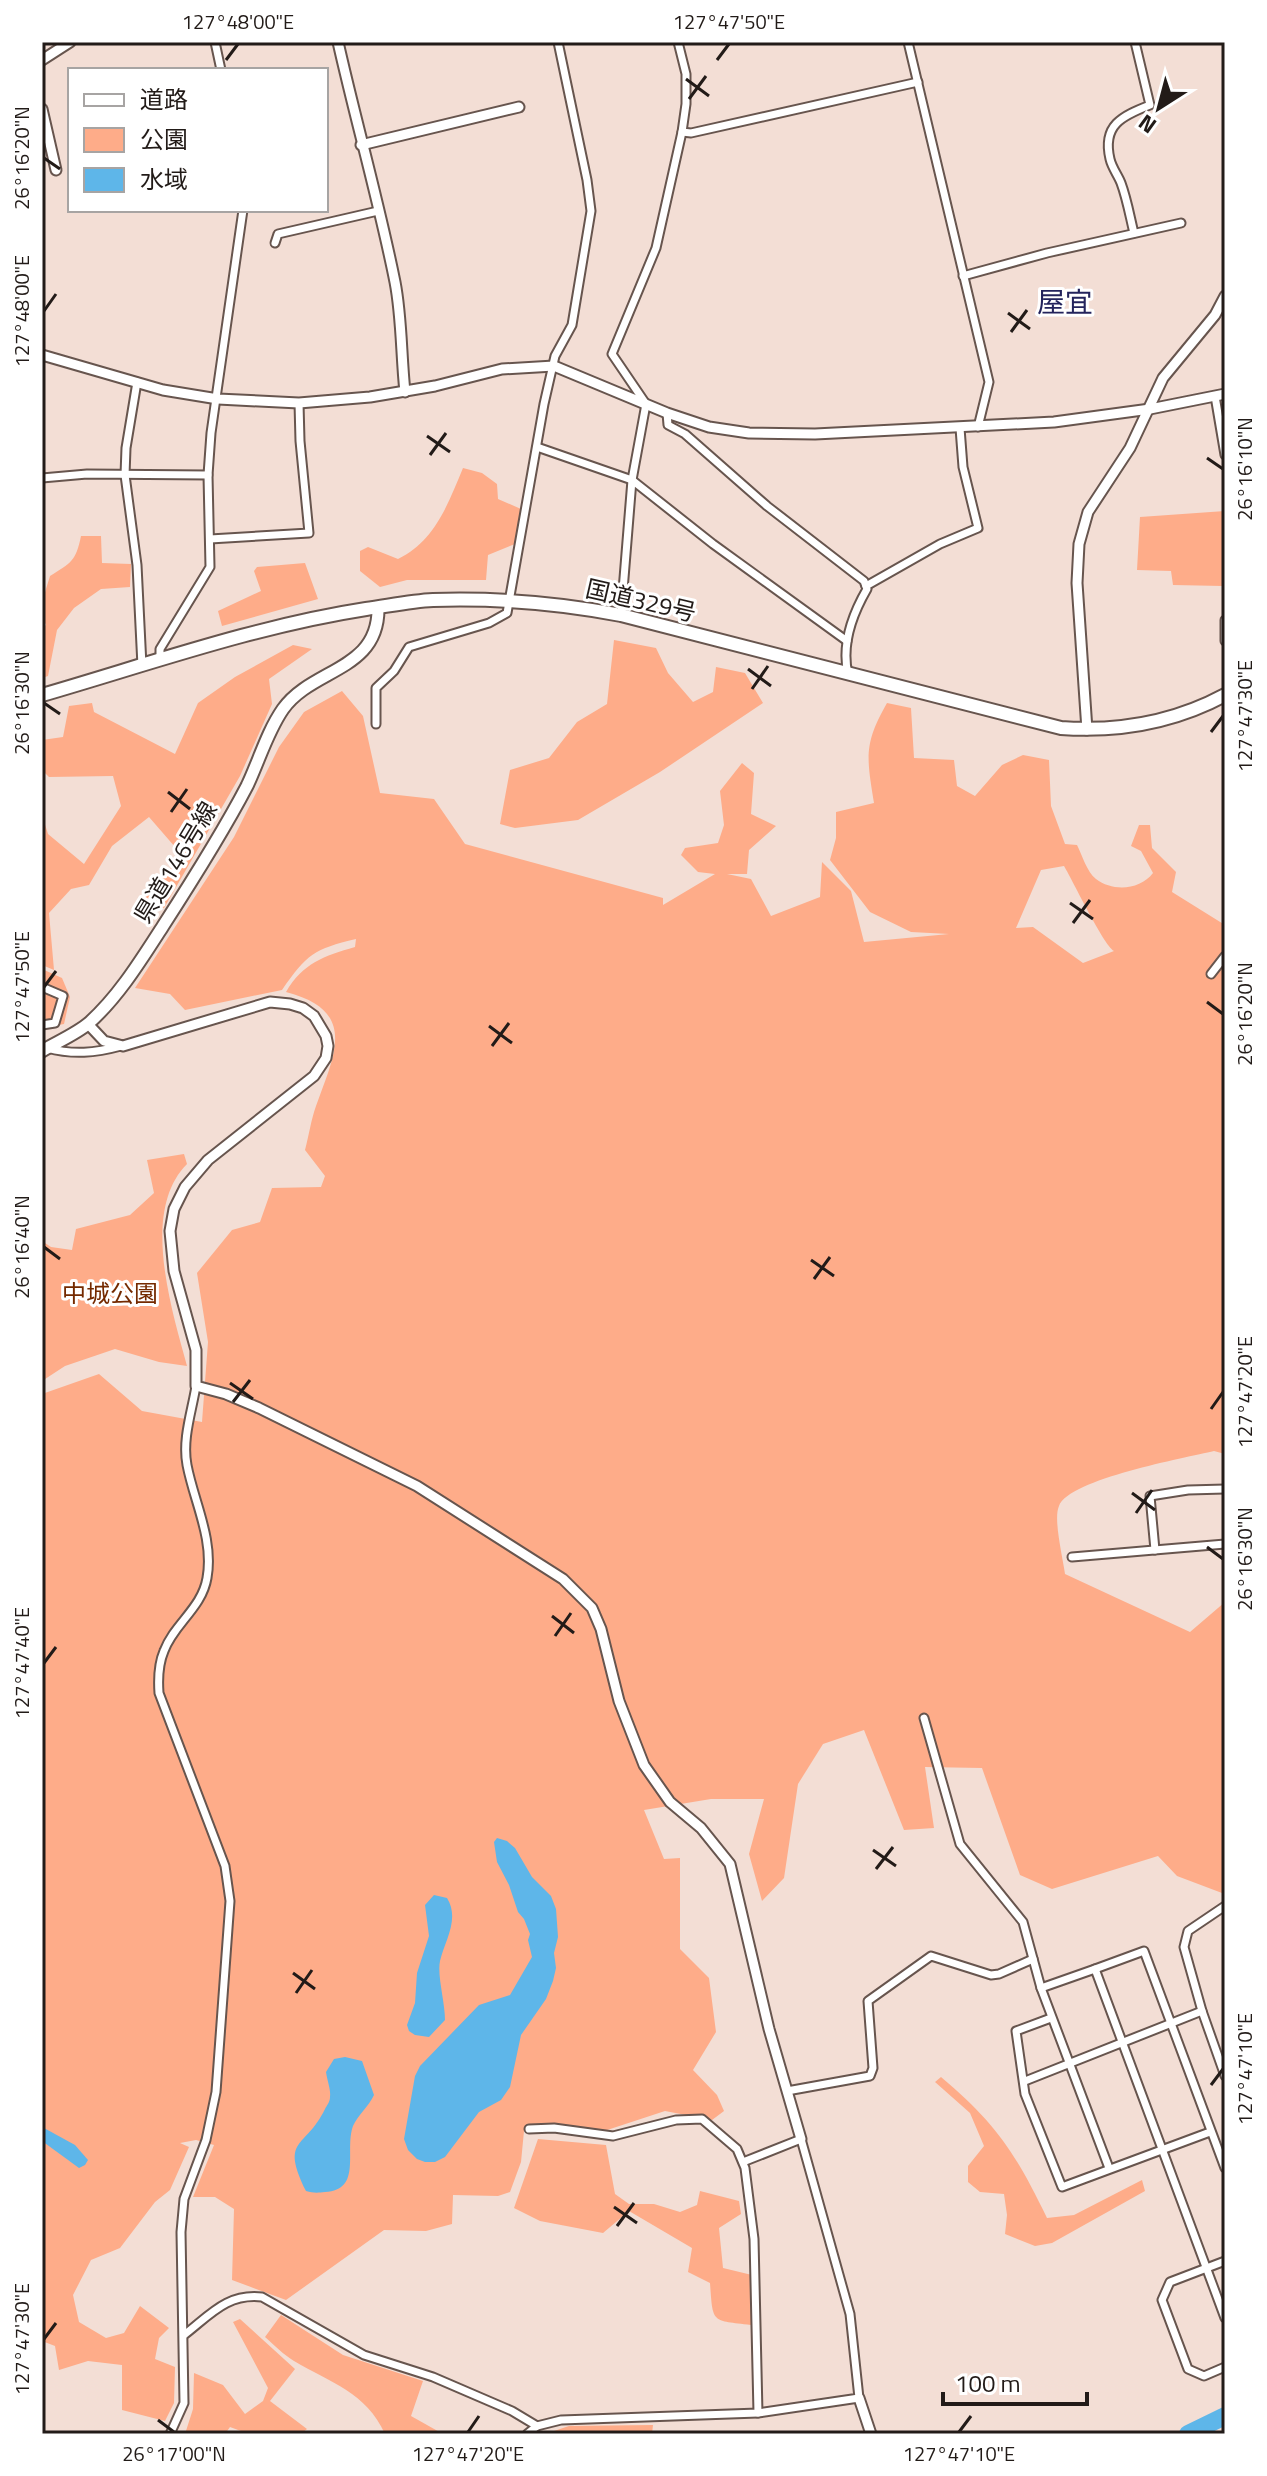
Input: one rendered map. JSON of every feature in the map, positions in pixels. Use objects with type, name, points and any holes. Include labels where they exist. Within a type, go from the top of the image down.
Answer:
[{"type":"highway","name":"国道329号","points":[[42,695],[264,629],[430,600],[510,600],[621,615],[1032,722],[1087,730],[1152,723],[1182,715],[1225,695]]},
{"type":"main road","name":"県道146号線","points":[[44,1050],[88,1024],[122,987],[202,863],[248,783],[283,709],[296,695],[348,664],[365,648],[377,624],[378,608]]},
{"type":"street","points":[[42,60],[70,42]]},
{"type":"street","points":[[215,42],[221,68]]},
{"type":"street","points":[[338,42],[395,282],[402,328],[400,349],[405,392]]},
{"type":"street","points":[[376,724],[376,688],[394,671],[409,647],[489,623],[507,613],[544,404],[555,356],[572,325],[591,211],[558,42]]},
{"type":"street","points":[[621,615],[632,480],[646,404],[612,354],[656,248],[682,132],[686,74],[678,42]]},
{"type":"street","points":[[908,42],[989,382],[978,427]]},
{"type":"street","points":[[1134,233],[1121,182],[1110,160],[1109,133],[1129,113],[1150,105],[1135,42]]},
{"type":"street","points":[[682,132],[691,133],[918,82]]},
{"type":"street","points":[[361,145],[519,107]]},
{"type":"street","points":[[42,109],[56,170]]},
{"type":"street","points":[[275,243],[278,234],[378,211]]},
{"type":"street","points":[[160,661],[160,649],[210,567],[208,475],[211,433],[243,212]]},
{"type":"street","points":[[963,276],[1181,223]]},
{"type":"street","points":[[1087,730],[1077,583],[1079,544],[1088,512],[1130,448],[1163,378],[1215,315],[1225,296]]},
{"type":"street","points":[[42,355],[163,390],[218,399],[299,403],[405,392],[502,369],[554,366],[667,413],[709,427],[749,433],[815,434],[1054,422],[1150,409],[1220,395],[1225,455]]},
{"type":"street","points":[[137,382],[126,448],[125,475],[137,565],[142,666]]},
{"type":"street","points":[[210,539],[309,533],[299,403]]},
{"type":"street","points":[[667,413],[668,425],[685,434],[767,506],[852,570],[866,586],[853,613],[847,641],[845,662],[848,674]]},
{"type":"street","points":[[866,586],[940,544],[978,528],[963,467],[960,428]]},
{"type":"street","points":[[537,447],[632,480],[713,544],[847,641]]},
{"type":"street","points":[[42,478],[208,475]]},
{"type":"street","points":[[1225,620],[1225,641]]},
{"type":"street","points":[[1211,974],[1225,956]]},
{"type":"street","points":[[42,987],[63,996],[55,1023],[42,1025]]},
{"type":"street","points":[[44,1050],[93,1053],[270,1002],[303,1008],[314,1016],[326,1036],[328,1046],[326,1058],[314,1076],[208,1160],[185,1187],[174,1209],[170,1231],[174,1271],[196,1350],[196,1386],[185,1446],[187,1465],[207,1537],[207,1577],[200,1601],[164,1649],[158,1674],[159,1693],[225,1866],[230,1901],[216,2092],[206,2140],[184,2199],[181,2232],[184,2403],[170,2434]]},
{"type":"street","points":[[88,1024],[104,1041],[123,1046]]},
{"type":"street","points":[[196,1386],[259,1408],[417,1486],[563,1579],[592,1608],[601,1629],[619,1701],[644,1765],[670,1802],[701,1828],[730,1864],[769,2029],[848,2304],[859,2398],[871,2434]]},
{"type":"street","points":[[1155,1550],[1150,1496],[1188,1490],[1225,1489]]},
{"type":"street","points":[[1072,1557],[1225,1544]]},
{"type":"street","points":[[924,1718],[960,1844],[1023,1922],[1051,2018],[1109,2168]]},
{"type":"street","points":[[1225,1906],[1188,1931],[1184,1947],[1225,2076]]},
{"type":"street","points":[[1041,1988],[1144,1951],[1225,2168]]},
{"type":"street","points":[[787,2091],[870,2076],[873,2068],[868,2001],[931,1956],[991,1975],[1033,1959]]},
{"type":"street","points":[[1095,1969],[1225,2318]]},
{"type":"street","points":[[1025,2081],[1202,2011]]},
{"type":"street","points":[[1051,2018],[1016,2031],[1025,2094],[1062,2187],[1210,2132]]},
{"type":"street","points":[[529,2129],[554,2128],[613,2136],[676,2120],[702,2119],[737,2149],[743,2162],[754,2239],[758,2413]]},
{"type":"street","points":[[743,2162],[801,2139]]},
{"type":"street","points":[[1225,2261],[1170,2282],[1162,2300],[1188,2369],[1204,2376],[1225,2367]]},
{"type":"street","points":[[184,2335],[234,2298],[247,2295],[262,2297],[364,2355],[433,2377],[512,2411],[537,2426]]},
{"type":"street","points":[[527,2434],[537,2426],[561,2420],[758,2413],[859,2398]]},
{"type":"green space","points":[[463,468],[482,473],[497,484],[498,499],[521,509],[515,544],[488,555],[486,580],[407,580],[380,587],[360,571],[360,551],[368,547],[398,559],[422,542],[439,520]]},
{"type":"green space","points":[[1225,511],[1223,586],[1173,585],[1171,571],[1137,570],[1140,517]]},
{"type":"green space","points":[[81,536],[101,536],[102,563],[131,564],[130,587],[101,589],[74,608],[57,630],[48,676],[42,678],[42,628],[46,625],[42,607],[44,595],[50,576],[75,556]]},
{"type":"green space","points":[[305,563],[318,599],[222,626],[218,611],[261,591],[254,571],[257,567]]},
{"type":"green space","points":[[614,640],[656,648],[668,673],[693,702],[713,692],[716,667],[745,673],[763,703],[660,772],[578,820],[515,828],[500,824],[510,770],[549,758],[577,722],[607,704]]},
{"type":"green space","points":[[293,645],[312,649],[269,679],[272,704],[240,776],[164,908],[142,901],[182,855],[149,817],[112,846],[89,885],[71,889],[49,913],[54,970],[42,965],[42,815],[48,834],[84,864],[121,806],[113,776],[49,777],[42,770],[42,740],[63,737],[69,706],[92,703],[94,712],[175,754],[198,703],[235,677]]},
{"type":"green space","points":[[342,691],[363,716],[380,793],[434,799],[465,844],[663,898],[663,905],[715,874],[698,872],[681,855],[685,848],[718,843],[724,825],[720,791],[742,763],[754,773],[751,814],[776,826],[749,850],[747,874],[727,874],[751,879],[771,916],[820,897],[822,862],[851,891],[864,942],[949,934],[911,932],[870,912],[830,860],[836,838],[836,812],[874,803],[870,741],[887,703],[911,708],[914,758],[954,760],[957,786],[975,796],[1002,765],[1023,755],[1049,760],[1051,806],[1065,844],[1077,845],[1090,872],[1103,883],[1118,887],[1134,886],[1153,873],[1141,851],[1131,846],[1139,825],[1150,825],[1152,848],[1176,872],[1172,892],[1225,925],[1225,1454],[1214,1451],[1155,1464],[1083,1487],[1067,1496],[1059,1506],[1058,1529],[1065,1574],[1190,1632],[1225,1602],[1225,1890],[1222,1893],[1177,1876],[1158,1856],[1052,1889],[1020,1875],[982,1768],[925,1767],[934,1828],[904,1830],[864,1730],[823,1744],[798,1784],[784,1878],[762,1901],[749,1854],[764,1799],[711,1799],[644,1810],[664,1859],[680,1858],[680,1949],[709,1978],[716,2032],[693,2070],[717,2095],[724,2111],[712,2120],[665,2111],[595,2134],[524,2131],[521,2162],[510,2192],[498,2196],[453,2195],[452,2224],[426,2231],[384,2230],[286,2300],[232,2280],[234,2209],[215,2197],[193,2197],[214,2145],[196,2140],[180,2143],[189,2147],[170,2190],[155,2202],[120,2248],[91,2260],[73,2295],[79,2322],[106,2338],[124,2333],[140,2306],[169,2328],[159,2338],[155,2359],[175,2367],[174,2403],[165,2421],[122,2410],[122,2365],[88,2361],[59,2370],[55,2346],[42,2341],[42,1394],[99,1374],[142,1411],[202,1422],[208,1342],[197,1273],[232,1230],[260,1222],[272,1188],[321,1187],[325,1176],[305,1150],[314,1111],[334,1053],[335,1037],[332,1023],[324,1011],[309,1000],[286,992],[307,967],[355,947],[356,939],[330,946],[313,955],[298,968],[282,990],[185,1010],[170,994],[135,988],[234,837],[279,747],[304,712]],"holes":[[[1064,866],[1096,926],[1114,951],[1083,963],[1033,927],[1016,928],[1041,870]]]},
{"type":"green space","points":[[42,969],[62,978],[70,997],[64,1024],[42,1028]]},
{"type":"green space","name":"中城公園","points":[[184,1154],[187,1164],[173,1184],[165,1208],[162,1234],[168,1290],[187,1366],[159,1362],[115,1349],[65,1366],[42,1381],[42,1241],[51,1247],[72,1250],[76,1229],[130,1215],[154,1193],[147,1160]]},
{"type":"green space","points":[[941,2077],[991,2125],[1025,2175],[1047,2218],[1074,2215],[1142,2180],[1145,2191],[1052,2243],[1035,2246],[1005,2234],[1007,2215],[1004,2194],[980,2192],[968,2182],[968,2166],[984,2146],[970,2113],[935,2082]]},
{"type":"green space","points":[[538,2139],[606,2145],[615,2194],[629,2204],[654,2204],[680,2212],[697,2205],[700,2191],[739,2201],[741,2214],[719,2228],[723,2268],[752,2275],[751,2325],[717,2318],[712,2306],[710,2283],[688,2272],[692,2248],[629,2211],[603,2233],[540,2221],[514,2208]]},
{"type":"green space","points":[[281,2315],[343,2355],[423,2381],[411,2416],[443,2434],[385,2434],[358,2398],[290,2359],[265,2337]]},
{"type":"green space","points":[[240,2319],[295,2369],[270,2401],[307,2429],[301,2434],[249,2434],[230,2427],[225,2434],[185,2434],[193,2409],[194,2373],[223,2385],[245,2414],[263,2401],[268,2388],[233,2322]]},
{"type":"green space","points":[[653,2425],[652,2434],[545,2434],[569,2426]]},
{"type":"water","points":[[497,1838],[515,1848],[532,1877],[551,1896],[556,1909],[558,1937],[554,1953],[556,1968],[546,1999],[521,2035],[510,2087],[501,2100],[479,2112],[445,2157],[435,2162],[425,2162],[408,2150],[404,2139],[415,2076],[420,2066],[479,2005],[510,1995],[532,1957],[528,1940],[530,1934],[497,1862],[494,1842]]},
{"type":"water","points":[[434,1895],[447,1898],[452,1922],[439,1967],[445,2020],[429,2037],[415,2035],[407,2025],[415,2003],[417,1973],[429,1936],[425,1905]]},
{"type":"water","points":[[345,2057],[362,2061],[374,2095],[353,2126],[350,2167],[344,2184],[337,2190],[306,2191],[295,2161],[295,2152],[329,2102],[326,2072],[334,2059]]},
{"type":"water","points":[[44,2128],[75,2145],[88,2160],[85,2165],[79,2168],[42,2141]]},
{"type":"waterway","points":[[1188,2434],[1225,2416]]},
{"type":"district","name":"屋宜","points":[[1065,301]]}]
